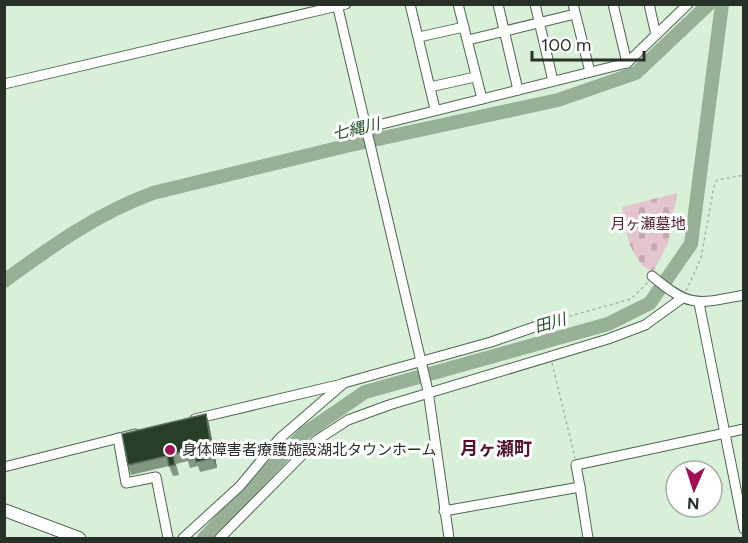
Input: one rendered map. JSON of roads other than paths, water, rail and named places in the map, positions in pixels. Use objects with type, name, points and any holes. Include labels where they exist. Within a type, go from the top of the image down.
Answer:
[{"type":"main road","points":[[4,510],[79,538]]},
{"type":"street","points":[[410,4],[435,109]]},
{"type":"street","points":[[458,4],[482,99]]},
{"type":"street","points":[[498,4],[518,90]]},
{"type":"street","points":[[535,4],[553,81]]},
{"type":"street","points":[[613,4],[627,63]]},
{"type":"street","points":[[649,4],[656,35]]},
{"type":"street","points":[[4,84],[340,5],[421,362],[449,538]]},
{"type":"street","points":[[367,129],[435,109],[627,63],[684,6]]},
{"type":"street","points":[[468,40],[539,23],[574,9],[590,72]]},
{"type":"street","points":[[419,37],[464,27]]},
{"type":"street","points":[[430,87],[475,77]]},
{"type":"street","points":[[653,277],[680,298],[699,303],[744,295]]},
{"type":"street","points":[[220,538],[318,440],[348,420],[645,325],[680,298]]},
{"type":"street","points":[[699,303],[744,529]]},
{"type":"street","points":[[186,422],[344,383],[543,325]]},
{"type":"street","points":[[183,538],[240,486],[279,439],[344,383]]},
{"type":"street","points":[[588,538],[576,465],[744,429]]},
{"type":"street","points":[[4,467],[141,432]]},
{"type":"street","points":[[118,438],[126,483],[156,477],[168,538]]},
{"type":"street","points":[[444,511],[580,487]]},
{"type":"waterway","name":"七縄川","points":[[4,281],[94,220],[153,193],[346,146],[558,100],[636,73],[709,4]]},
{"type":"waterway","name":"田川","points":[[204,538],[305,433],[365,392],[608,324],[650,303],[691,244],[722,4]]},
{"type":"place","name":"身体障害者療護施設湖北タウンホーム","points":[[170,450]]},
{"type":"district","name":"月ヶ瀬町","points":[[496,449]]},
{"type":"park label","name":"月ヶ瀬墓地","points":[[648,224]]}]
